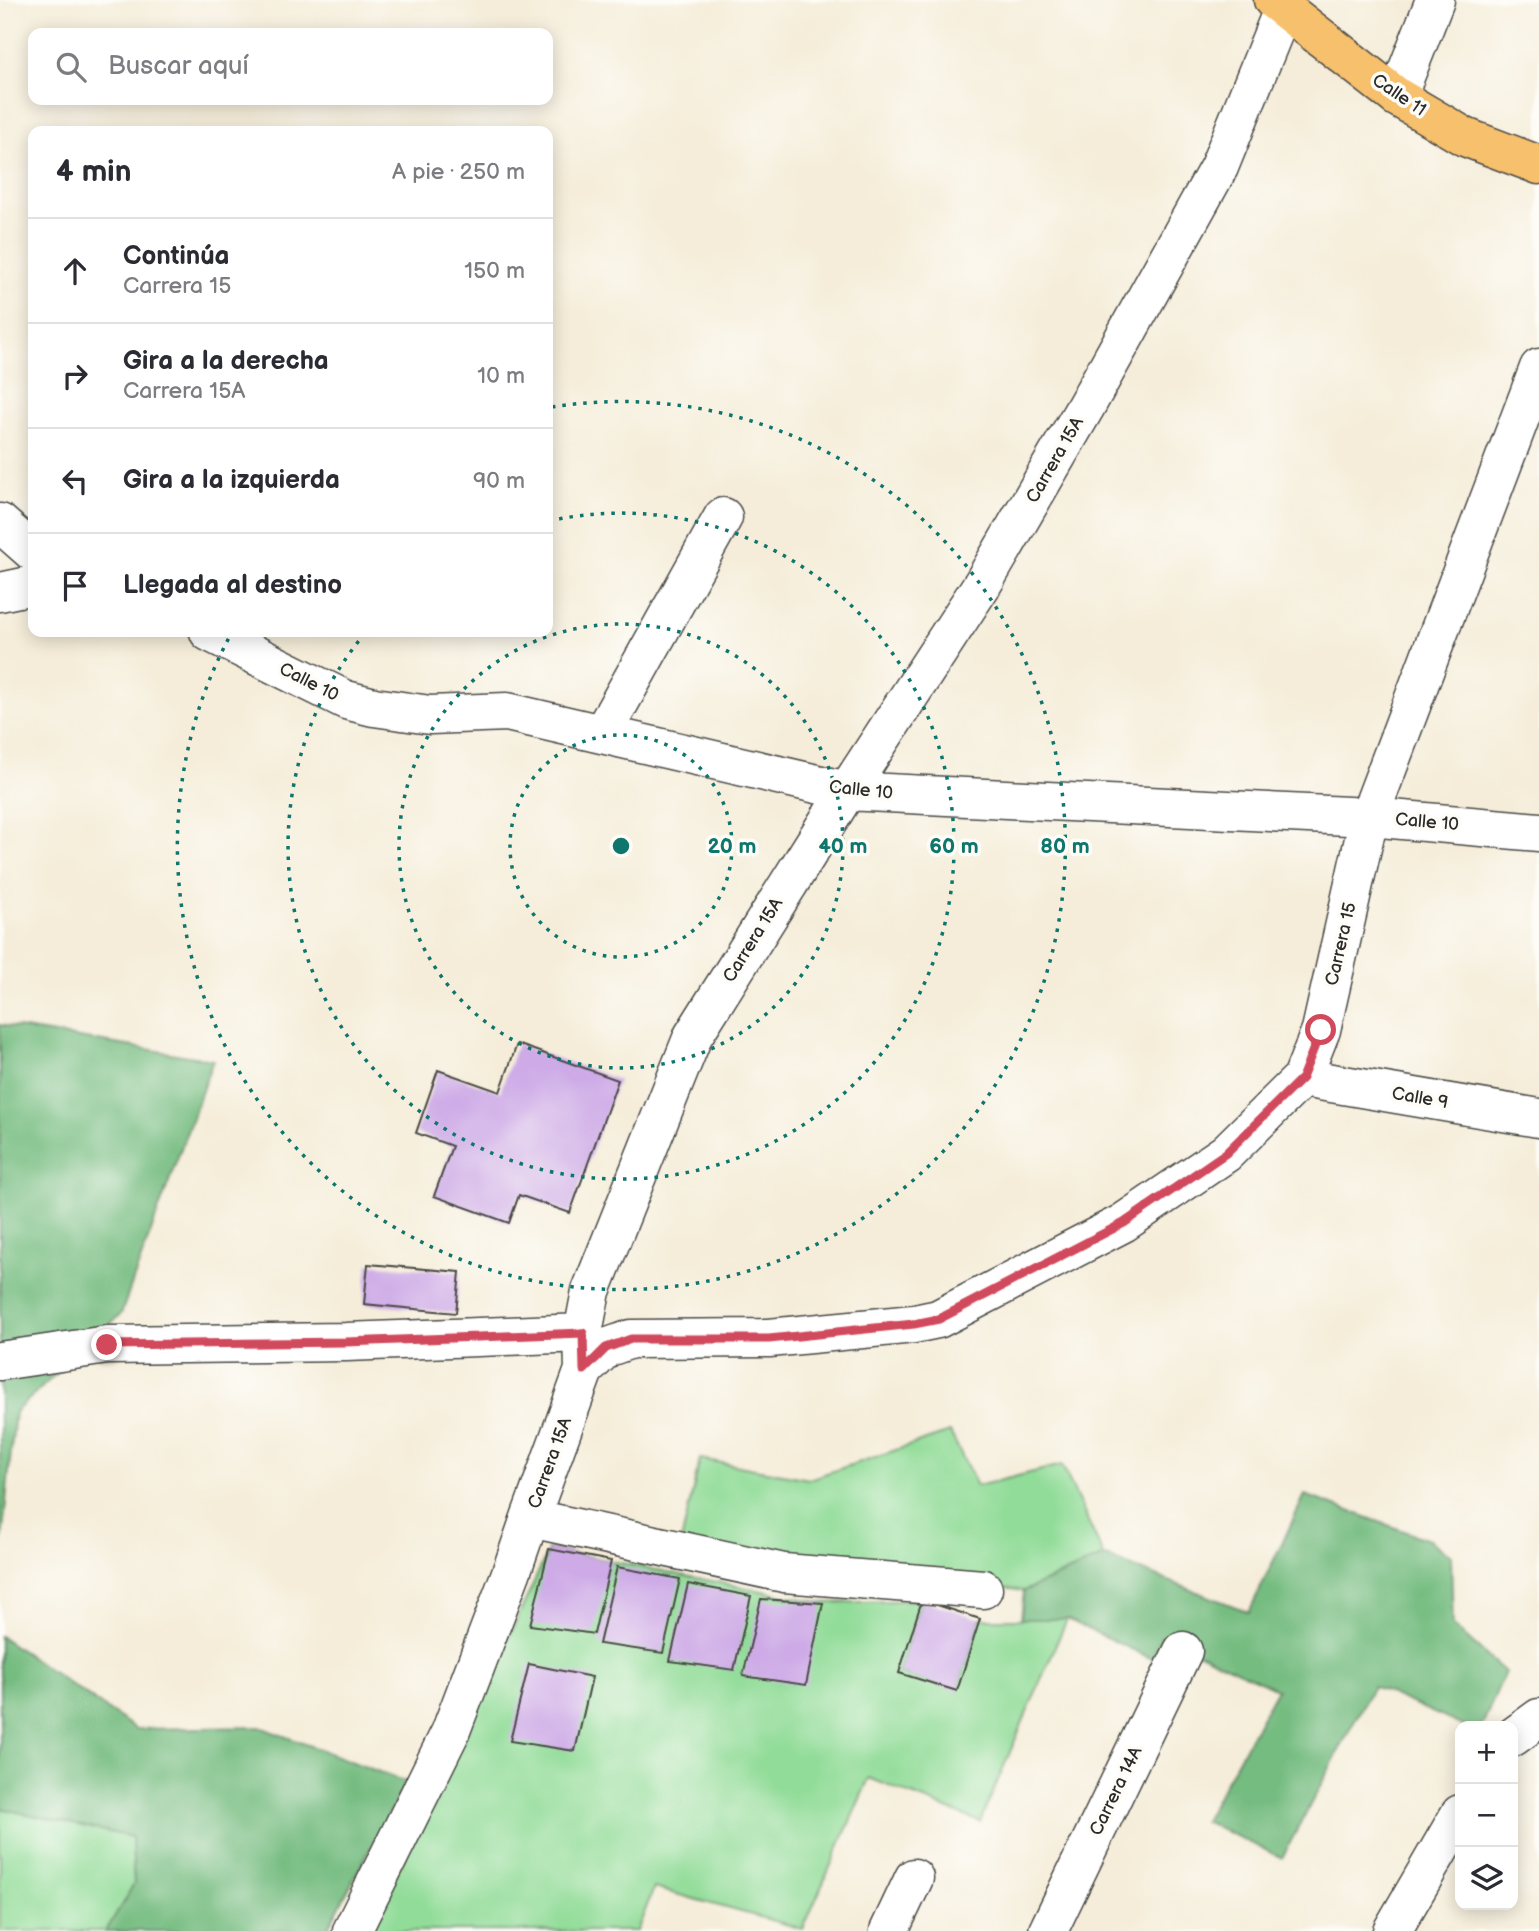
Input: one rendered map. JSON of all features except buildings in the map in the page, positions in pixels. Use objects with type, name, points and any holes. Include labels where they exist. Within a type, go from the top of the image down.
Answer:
[{"type":"main road","name":"Calle 11","points":[[1279,4],[1397,97],[1465,137],[1539,165]]},
{"type":"street","points":[[1397,97],[1436,0]]},
{"type":"street","name":"Carrera 15A","points":[[352,1931],[450,1733],[511,1573],[584,1370],[583,1333],[591,1291],[693,1036],[847,791],[984,583],[1086,406],[1219,167],[1279,4]]},
{"type":"street","name":"Carrera 15","points":[[584,1370],[606,1348],[631,1339],[769,1339],[939,1319],[1124,1223],[1226,1153],[1302,1078],[1321,1030],[1370,817],[1539,368]]},
{"type":"street","points":[[602,734],[723,517]]},
{"type":"street","points":[[0,523],[28,548]]},
{"type":"street","points":[[0,592],[28,586]]},
{"type":"street","name":"Calle 10","points":[[219,637],[346,701],[430,715],[507,712],[847,791],[1370,817],[1539,832]]},
{"type":"street","name":"Calle 9","points":[[1302,1078],[1539,1118]]},
{"type":"street","points":[[0,1361],[107,1345],[346,1342],[583,1333]]},
{"type":"street","points":[[530,1518],[784,1573],[984,1589]]},
{"type":"street","name":"Carrera 14A","points":[[1048,1931],[1183,1651]]},
{"type":"street","points":[[1518,1733],[1539,1718]]},
{"type":"street","points":[[1392,1931],[1455,1823]]},
{"type":"street","points":[[889,1931],[914,1878]]},
{"type":"green space","points":[[0,1025],[213,1060],[121,1314],[15,1412],[0,1561]]},
{"type":"green space","points":[[950,1432],[977,1486],[1062,1465],[1104,1556],[1024,1591],[681,1542],[700,1459],[809,1479]]},
{"type":"green space","points":[[1305,1495],[1429,1540],[1451,1556],[1453,1626],[1505,1672],[1484,1721],[1455,1722],[1373,1686],[1282,1858],[1204,1821],[1277,1689],[1162,1636],[1152,1659],[1067,1619],[1021,1619],[1024,1591],[1104,1556],[1249,1612]]},
{"type":"green space","points":[[549,1549],[823,1603],[922,1600],[899,1673],[957,1690],[980,1619],[1067,1619],[980,1822],[869,1778],[803,1929],[654,1888],[637,1931],[367,1931],[457,1751]]},
{"type":"green space","points":[[0,1636],[136,1729],[260,1727],[406,1782],[326,1931],[106,1931],[134,1884],[132,1837],[0,1808]]},
{"type":"green space","points":[[0,1808],[132,1837],[134,1884],[106,1931],[0,1931]]},
{"type":"route","points":[[107,1345],[346,1342],[583,1333],[584,1370],[606,1348],[631,1339],[769,1339],[939,1319],[1124,1223],[1226,1153],[1302,1078],[1321,1030]]}]
